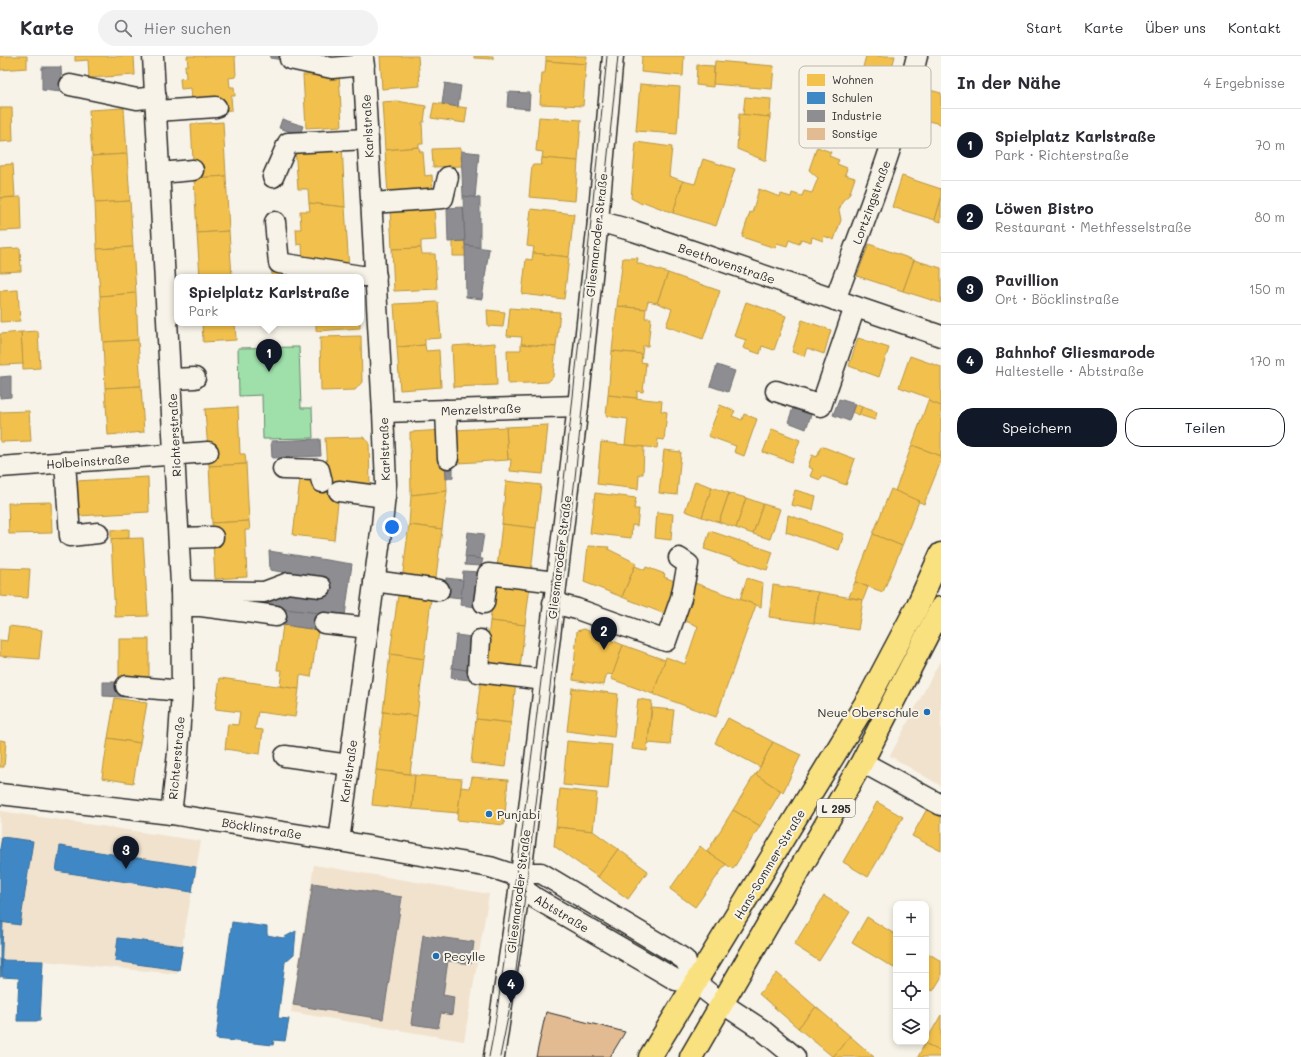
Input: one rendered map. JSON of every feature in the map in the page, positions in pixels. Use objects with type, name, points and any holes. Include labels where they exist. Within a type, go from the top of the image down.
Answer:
[{"type":"main road","name":"Hans-Sommer-Straße","points":[[696,983],[870,696],[917,607],[941,554]]},
{"type":"main road","name":"L 295","points":[[691,1057],[862,762],[941,608]]},
{"type":"main road","name":"L 295","points":[[650,1057],[696,983]]},
{"type":"street","name":"Richterstraße","points":[[153,56],[160,173],[172,304],[171,379],[182,598],[181,698],[178,753],[171,814]]},
{"type":"street","name":"Gliesmaroder Straße","points":[[494,1057],[520,878],[578,406],[598,221],[613,56]]},
{"type":"street","name":"Lortzingstraße","points":[[914,66],[917,56]]},
{"type":"street","points":[[290,59],[332,68],[363,60]]},
{"type":"street","name":"Karlstraße","points":[[339,840],[385,497],[383,412],[371,281],[372,203],[363,60]]},
{"type":"street","points":[[70,85],[156,104],[216,108]]},
{"type":"street","points":[[305,132],[368,134]]},
{"type":"street","points":[[272,177],[288,143],[368,134]]},
{"type":"street","name":"Lortzingstraße","points":[[835,300],[891,148]]},
{"type":"street","points":[[160,173],[193,170]]},
{"type":"street","points":[[372,203],[443,198],[448,177]]},
{"type":"street","name":"Beethovenstraße","points":[[598,221],[634,231],[941,336]]},
{"type":"street","points":[[275,222],[279,263],[348,274]]},
{"type":"street","points":[[776,391],[821,406],[855,307]]},
{"type":"street","points":[[171,379],[195,378]]},
{"type":"street","name":"Menzelstraße","points":[[383,412],[578,406]]},
{"type":"street","points":[[446,410],[448,458]]},
{"type":"street","name":"Holbeinstraße","points":[[0,467],[208,452]]},
{"type":"street","points":[[55,494],[60,462]]},
{"type":"street","points":[[60,462],[70,536],[98,533]]},
{"type":"street","points":[[283,469],[320,470],[322,482]]},
{"type":"street","points":[[339,491],[385,497]]},
{"type":"street","points":[[179,538],[213,537]]},
{"type":"street","points":[[553,603],[577,609],[666,641],[681,598],[688,564],[679,558]]},
{"type":"street","points":[[484,604],[488,574],[556,582]]},
{"type":"street","points":[[374,582],[439,590]]},
{"type":"street","points":[[182,598],[264,592],[288,583],[321,587]]},
{"type":"street","points":[[182,598],[201,606],[276,616]]},
{"type":"street","points":[[324,623],[368,628]]},
{"type":"street","points":[[480,640],[478,672],[544,680]]},
{"type":"street","points":[[127,690],[181,698]]},
{"type":"street","points":[[285,756],[350,765]]},
{"type":"street","points":[[862,762],[941,804]]},
{"type":"street","name":"Böcklinstraße","points":[[0,794],[171,814],[339,840],[490,867],[520,878]]},
{"type":"street","name":"Abtstraße","points":[[520,878],[526,891],[537,899],[676,980],[696,983],[723,1004],[761,1029],[794,1056]]},
{"type":"shaded area","name":"Neue Oberschule","points":[[941,659],[941,786],[890,756]]},
{"type":"shaded area","points":[[0,811],[201,841],[177,974],[43,961],[0,959]]},
{"type":"shaded area","points":[[314,865],[489,894],[464,1041],[291,1012]]},
{"type":"green space","points":[[299,347],[301,408],[312,408],[313,438],[263,439],[262,395],[239,396],[238,348]]},
{"type":"building: Wohnen","points":[[0,56],[27,56],[27,68],[0,70]]},
{"type":"building: Wohnen","points":[[75,56],[134,56],[135,75],[89,78],[88,60],[75,61]]},
{"type":"building: Wohnen","points":[[187,56],[235,56],[236,77],[229,78],[230,87],[234,87],[235,96],[231,96],[232,110],[216,111],[192,103],[191,88],[181,89],[180,79],[186,78],[185,65],[188,65]]},
{"type":"building: Wohnen","points":[[380,56],[418,56],[420,86],[382,89]]},
{"type":"building: Wohnen","points":[[474,56],[493,56],[493,59],[474,58]]},
{"type":"building: Wohnen","points":[[546,56],[587,56],[586,64],[546,61]]},
{"type":"building: Wohnen","points":[[642,56],[684,56],[683,76],[641,72]]},
{"type":"building: Wohnen","points":[[866,56],[895,56],[892,66],[863,66]]},
{"type":"building: Wohnen","points":[[546,61],[586,64],[583,106],[540,104],[542,73],[545,73]]},
{"type":"building: Wohnen","points":[[715,61],[774,66],[772,89],[713,84]]},
{"type":"building: Wohnen","points":[[697,65],[714,66],[713,87],[696,85]]},
{"type":"building: Wohnen","points":[[339,73],[342,126],[306,128],[303,75]]},
{"type":"building: Wohnen","points":[[640,84],[680,87],[677,134],[636,131]]},
{"type":"building: Wohnen","points":[[931,90],[941,93],[941,124],[931,122]]},
{"type":"building: Wohnen","points":[[745,97],[771,99],[770,117],[743,115]]},
{"type":"building: Wohnen","points":[[397,101],[426,106],[424,122],[422,122],[423,144],[419,144],[419,147],[385,150],[382,102]]},
{"type":"building: Wohnen","points":[[434,103],[467,108],[465,123],[431,118]]},
{"type":"building: Wohnen","points":[[0,108],[12,108],[13,141],[0,142]]},
{"type":"building: Wohnen","points":[[124,108],[127,154],[92,156],[89,110]]},
{"type":"building: Wohnen","points":[[739,114],[770,117],[766,161],[737,149]]},
{"type":"building: Wohnen","points":[[539,117],[581,120],[578,161],[542,158],[543,152],[536,151]]},
{"type":"building: Wohnen","points":[[223,122],[226,176],[194,178],[191,124]]},
{"type":"building: Wohnen","points":[[636,142],[672,147],[669,176],[683,181],[673,213],[644,202],[642,204],[631,198]]},
{"type":"building: Wohnen","points":[[342,143],[345,207],[309,203],[308,189],[298,189],[295,147]]},
{"type":"building: Wohnen","points":[[419,147],[420,152],[423,152],[425,176],[432,175],[433,192],[388,195],[385,150]]},
{"type":"building: Wohnen","points":[[461,148],[462,166],[433,167],[432,149]]},
{"type":"building: Wohnen","points":[[817,148],[820,148],[831,152],[829,156],[839,160],[837,164],[847,168],[845,175],[855,178],[849,195],[843,200],[839,210],[841,220],[834,240],[824,236],[823,241],[812,237],[811,242],[801,239],[799,244],[789,240],[787,246],[777,243],[775,248],[742,237],[750,212],[752,213],[759,189],[780,197],[781,194],[791,197],[792,193],[802,196],[804,191],[812,193],[818,178],[809,170]]},
{"type":"building: Wohnen","points":[[127,154],[130,201],[95,203],[92,156]]},
{"type":"building: Wohnen","points":[[542,158],[578,161],[575,201],[529,197],[532,165],[541,165]]},
{"type":"building: Wohnen","points":[[703,159],[735,169],[716,226],[673,213],[683,181],[695,184]]},
{"type":"building: Wohnen","points":[[13,164],[15,197],[0,198],[0,165]]},
{"type":"building: Wohnen","points":[[226,176],[229,231],[197,233],[194,178]]},
{"type":"building: Wohnen","points":[[902,176],[941,189],[941,199],[935,220],[892,207]]},
{"type":"building: Wohnen","points":[[21,197],[22,230],[0,231],[0,198]]},
{"type":"building: Wohnen","points":[[941,199],[941,222],[935,220]]},
{"type":"building: Wohnen","points":[[130,201],[133,247],[97,249],[95,203]]},
{"type":"building: Wohnen","points":[[309,203],[345,207],[349,270],[303,263],[302,244],[297,245],[296,229],[301,229],[300,211],[310,211]]},
{"type":"building: Wohnen","points":[[434,205],[436,240],[421,241],[421,248],[392,249],[390,208]]},
{"type":"building: Wohnen","points":[[531,209],[574,214],[569,257],[533,253],[534,247],[527,246]]},
{"type":"building: Wohnen","points":[[229,231],[232,274],[200,274],[197,233]]},
{"type":"building: Wohnen","points":[[453,241],[465,241],[466,256],[453,256]]},
{"type":"building: Wohnen","points":[[869,244],[914,260],[903,291],[857,276]]},
{"type":"building: Wohnen","points":[[133,247],[136,293],[100,296],[97,249]]},
{"type":"building: Wohnen","points":[[20,248],[21,271],[0,272],[0,249]]},
{"type":"building: Wohnen","points":[[421,248],[422,254],[435,254],[437,289],[394,291],[392,249]]},
{"type":"building: Wohnen","points":[[533,253],[569,257],[564,299],[522,294],[526,259],[532,260]]},
{"type":"building: Wohnen","points":[[623,258],[638,258],[637,263],[668,273],[657,303],[648,301],[646,309],[617,306]]},
{"type":"building: Wohnen","points":[[914,260],[941,268],[941,303],[903,291]]},
{"type":"building: Wohnen","points":[[273,265],[303,270],[302,274],[272,274]]},
{"type":"building: Wohnen","points":[[668,273],[720,291],[703,339],[666,326],[672,309],[657,303]]},
{"type":"building: Wohnen","points":[[18,290],[20,321],[0,322],[0,291]]},
{"type":"building: Wohnen","points":[[136,293],[138,340],[103,342],[100,296]]},
{"type":"building: Wohnen","points":[[438,302],[441,338],[425,339],[425,345],[397,347],[394,304]]},
{"type":"building: Wohnen","points":[[746,302],[786,316],[774,350],[762,346],[760,354],[743,348],[746,340],[734,336]]},
{"type":"building: Wohnen","points":[[617,306],[646,309],[645,318],[651,318],[648,346],[643,346],[642,354],[612,351]]},
{"type":"building: Wohnen","points":[[510,308],[560,312],[556,347],[521,344],[522,337],[507,336]]},
{"type":"building: Wohnen","points":[[487,310],[505,312],[503,327],[488,326]]},
{"type":"building: Wohnen","points":[[802,320],[831,330],[824,354],[807,348],[804,356],[792,352]]},
{"type":"building: Wohnen","points":[[202,326],[235,326],[236,340],[203,342]]},
{"type":"building: Wohnen","points":[[316,326],[360,326],[360,328],[316,331]]},
{"type":"building: Wohnen","points":[[38,331],[40,368],[23,369],[21,332]]},
{"type":"building: Wohnen","points":[[21,332],[23,364],[0,365],[0,334]]},
{"type":"building: Wohnen","points":[[361,336],[362,382],[355,390],[321,391],[320,337]]},
{"type":"building: Wohnen","points":[[858,338],[889,348],[879,377],[849,366]]},
{"type":"building: Wohnen","points":[[138,340],[141,386],[105,388],[103,342]]},
{"type":"building: Wohnen","points":[[495,343],[497,385],[454,387],[452,346]]},
{"type":"building: Wohnen","points":[[521,344],[556,347],[553,377],[548,382],[508,384],[507,350],[521,350]]},
{"type":"building: Wohnen","points":[[425,345],[426,351],[439,350],[441,387],[400,390],[397,347]]},
{"type":"building: Wohnen","points":[[612,351],[642,354],[641,362],[646,363],[643,392],[637,391],[637,398],[608,395]]},
{"type":"building: Wohnen","points":[[910,356],[941,367],[941,406],[928,401],[929,398],[899,387]]},
{"type":"building: Wohnen","points":[[141,386],[144,432],[108,435],[105,388]]},
{"type":"building: Wohnen","points":[[608,395],[662,401],[661,411],[667,412],[664,440],[658,439],[657,448],[625,445],[628,419],[606,416]]},
{"type":"building: Wohnen","points":[[928,401],[941,406],[941,456],[912,445]]},
{"type":"building: Wohnen","points":[[855,404],[862,407],[859,415],[852,412]]},
{"type":"building: Wohnen","points":[[720,405],[735,411],[732,416],[742,420],[744,414],[757,419],[744,456],[734,452],[736,446],[708,436]]},
{"type":"building: Wohnen","points":[[238,407],[240,454],[245,454],[246,464],[209,466],[205,409]]},
{"type":"building: Wohnen","points":[[862,407],[877,412],[875,420],[859,415]]},
{"type":"building: Wohnen","points":[[29,411],[31,441],[0,442],[0,412]]},
{"type":"building: Wohnen","points":[[548,425],[543,474],[510,471],[511,459],[508,460],[506,427]]},
{"type":"building: Wohnen","points":[[506,427],[508,460],[458,463],[456,430]]},
{"type":"building: Wohnen","points":[[772,429],[800,440],[792,462],[763,452]]},
{"type":"building: Wohnen","points":[[444,430],[447,491],[411,495],[410,432]]},
{"type":"building: Wohnen","points":[[363,437],[369,442],[370,484],[328,483],[325,438]]},
{"type":"building: Wohnen","points":[[601,442],[644,447],[643,474],[639,474],[638,489],[597,484]]},
{"type":"building: Wohnen","points":[[912,445],[941,456],[941,461],[924,504],[895,491]]},
{"type":"building: Wohnen","points":[[821,446],[855,459],[846,485],[822,476],[820,480],[810,476],[813,469],[808,467],[812,455],[817,457]]},
{"type":"building: Wohnen","points":[[664,450],[681,452],[677,495],[659,493]]},
{"type":"building: Wohnen","points":[[246,464],[249,521],[212,523],[209,466]]},
{"type":"building: Wohnen","points":[[148,477],[149,512],[77,516],[76,481]]},
{"type":"building: Wohnen","points":[[300,480],[340,484],[334,540],[293,535]]},
{"type":"building: Wohnen","points":[[506,481],[541,485],[536,528],[502,524]]},
{"type":"building: Wohnen","points":[[695,481],[712,487],[702,517],[685,511]]},
{"type":"building: Wohnen","points":[[712,487],[729,493],[719,522],[702,517]]},
{"type":"building: Wohnen","points":[[891,489],[919,501],[902,546],[873,534]]},
{"type":"building: Wohnen","points":[[795,490],[816,496],[813,510],[791,505]]},
{"type":"building: Wohnen","points":[[447,491],[442,529],[409,525],[411,495]]},
{"type":"building: Wohnen","points":[[595,493],[636,498],[634,509],[639,509],[637,526],[632,525],[631,538],[590,533]]},
{"type":"building: Wohnen","points":[[729,493],[746,498],[736,528],[719,522]]},
{"type":"building: Wohnen","points":[[746,498],[763,504],[753,534],[736,528]]},
{"type":"building: Wohnen","points":[[51,502],[52,533],[9,534],[8,503]]},
{"type":"building: Wohnen","points":[[763,504],[780,509],[770,539],[753,534]]},
{"type":"building: Wohnen","points":[[657,512],[673,514],[671,540],[655,538]]},
{"type":"building: Wohnen","points":[[788,515],[844,534],[839,550],[786,532]]},
{"type":"building: Wohnen","points":[[249,521],[250,530],[245,530],[247,577],[215,579],[212,523]]},
{"type":"building: Wohnen","points":[[502,524],[536,528],[531,572],[497,568]]},
{"type":"building: Wohnen","points":[[409,525],[442,529],[435,585],[402,580]]},
{"type":"building: Wohnen","points":[[129,529],[129,538],[111,539],[111,530]]},
{"type":"building: Wohnen","points":[[710,531],[773,552],[767,570],[704,549]]},
{"type":"building: Wohnen","points":[[873,534],[902,546],[883,592],[855,582]]},
{"type":"building: Wohnen","points":[[143,538],[148,616],[115,617],[111,539]]},
{"type":"building: Wohnen","points":[[588,546],[609,547],[608,549],[636,563],[622,597],[584,582]]},
{"type":"building: Wohnen","points":[[635,566],[645,570],[646,567],[665,574],[664,577],[677,582],[665,614],[622,597]]},
{"type":"building: Wohnen","points":[[0,568],[30,569],[28,598],[0,596]]},
{"type":"building: Wohnen","points":[[747,578],[763,583],[761,607],[740,599]]},
{"type":"building: Wohnen","points":[[495,581],[530,585],[525,625],[490,621]]},
{"type":"building: Wohnen","points":[[692,582],[756,605],[716,717],[653,694],[666,657],[685,664],[698,626],[680,619]]},
{"type":"building: Wohnen","points":[[855,582],[868,587],[863,600],[849,597]]},
{"type":"building: Wohnen","points":[[773,585],[818,592],[814,623],[769,617]]},
{"type":"building: Wohnen","points":[[818,592],[863,600],[858,630],[814,623]]},
{"type":"building: Wohnen","points":[[398,595],[431,599],[424,659],[390,654]]},
{"type":"building: Wohnen","points":[[490,621],[525,625],[520,669],[485,665]]},
{"type":"building: Wohnen","points":[[283,625],[318,630],[311,677],[300,675],[299,689],[280,686],[282,670],[277,670]]},
{"type":"building: Wohnen","points":[[9,626],[42,630],[39,659],[0,656],[0,640],[7,641]]},
{"type":"building: Wohnen","points":[[584,629],[623,645],[613,675],[608,674],[606,676],[604,685],[573,680],[577,631]]},
{"type":"building: Wohnen","points":[[119,639],[149,639],[149,682],[119,682]]},
{"type":"building: Wohnen","points":[[623,645],[665,660],[653,694],[611,679]]},
{"type":"building: Wohnen","points":[[390,654],[424,659],[417,716],[383,712]]},
{"type":"building: Wohnen","points":[[220,678],[299,689],[295,717],[258,712],[255,729],[263,730],[260,754],[225,749],[228,724],[238,725],[240,712],[215,709]]},
{"type":"building: Wohnen","points":[[481,679],[516,683],[511,723],[476,719]]},
{"type":"building: Wohnen","points":[[572,688],[618,694],[614,737],[567,731]]},
{"type":"building: Wohnen","points":[[115,698],[147,703],[140,743],[108,738]]},
{"type":"building: Wohnen","points":[[638,699],[652,701],[647,751],[632,749]]},
{"type":"building: Wohnen","points":[[652,708],[674,710],[670,745],[648,743]]},
{"type":"building: Wohnen","points":[[383,712],[417,716],[410,774],[376,770]]},
{"type":"building: Wohnen","points":[[728,718],[773,742],[760,767],[715,743]]},
{"type":"building: Wohnen","points":[[476,719],[511,723],[506,767],[471,763]]},
{"type":"building: Wohnen","points":[[108,738],[140,743],[133,783],[102,778]]},
{"type":"building: Wohnen","points":[[0,740],[6,741],[4,767],[0,767]]},
{"type":"building: Wohnen","points":[[567,741],[612,745],[608,789],[563,785]]},
{"type":"building: Wohnen","points":[[773,742],[801,755],[783,792],[756,775]]},
{"type":"building: Wohnen","points":[[376,770],[415,775],[412,809],[372,805]]},
{"type":"building: Wohnen","points":[[755,774],[781,791],[760,826],[733,810]]},
{"type":"building: Wohnen","points":[[415,775],[462,779],[458,813],[412,809]]},
{"type":"building: Wohnen","points":[[472,777],[508,780],[504,825],[457,820],[461,787],[470,788]]},
{"type":"building: Wohnen","points":[[560,789],[597,793],[593,831],[556,827]]},
{"type":"building: Wohnen","points":[[877,802],[903,817],[868,877],[843,862]]},
{"type":"building: Wohnen","points":[[927,809],[941,817],[941,851],[912,836]]},
{"type":"building: Wohnen","points":[[733,810],[760,826],[733,869],[707,852]]},
{"type":"building: Wohnen","points":[[556,827],[593,831],[618,849],[598,877],[554,846]]},
{"type":"building: Wohnen","points":[[700,846],[726,864],[695,907],[670,889]]},
{"type":"building: Wohnen","points":[[618,849],[648,871],[628,899],[598,877]]},
{"type":"building: Wohnen","points":[[824,896],[850,912],[819,961],[794,945]]},
{"type":"building: Wohnen","points":[[867,917],[893,933],[893,967],[852,943]]},
{"type":"building: Wohnen","points":[[929,954],[941,961],[941,978],[933,991],[929,989]]},
{"type":"building: Wohnen","points":[[777,973],[816,1007],[798,1028],[759,994]]},
{"type":"building: Wohnen","points":[[816,1007],[850,1036],[833,1057],[798,1028]]},
{"type":"building: Wohnen","points":[[941,1015],[941,1052],[929,1045],[929,1036]]},
{"type":"building: Wohnen","points":[[850,1036],[874,1057],[833,1057]]},
{"type":"building: Wohnen","points":[[924,1045],[929,1045],[941,1052],[941,1057],[918,1057]]},
{"type":"building: Schulen","points":[[2,837],[33,841],[20,925],[0,922],[0,848]]},
{"type":"building: Schulen","points":[[60,846],[196,867],[192,892],[56,871]]},
{"type":"building: Schulen","points":[[0,922],[3,922],[1,977],[0,977]]},
{"type":"building: Schulen","points":[[232,922],[267,927],[267,935],[283,938],[296,931],[294,954],[285,962],[278,1018],[289,1019],[285,1041],[274,1040],[273,1045],[216,1039]]},
{"type":"building: Schulen","points":[[118,938],[183,946],[179,970],[115,961]]},
{"type":"building: Schulen","points":[[2,960],[43,961],[40,1021],[17,1021],[19,978],[2,977]]},
{"type":"building: Industrie","points":[[270,56],[284,56],[283,60],[270,58]]},
{"type":"building: Industrie","points":[[42,67],[61,67],[62,92],[42,90]]},
{"type":"building: Industrie","points":[[445,83],[461,86],[458,107],[442,104]]},
{"type":"building: Industrie","points":[[508,92],[530,93],[529,109],[507,107]]},
{"type":"building: Industrie","points":[[282,119],[303,126],[300,135],[279,128]]},
{"type":"building: Industrie","points":[[461,151],[479,153],[475,198],[463,196]]},
{"type":"building: Industrie","points":[[463,196],[480,198],[480,248],[465,245]]},
{"type":"building: Industrie","points":[[463,207],[465,241],[448,242],[447,208]]},
{"type":"building: Industrie","points":[[465,245],[489,249],[482,299],[466,297]]},
{"type":"building: Industrie","points":[[717,365],[735,371],[728,392],[710,386]]},
{"type":"building: Industrie","points":[[11,376],[11,397],[0,398],[0,377]]},
{"type":"building: Industrie","points":[[839,399],[855,404],[849,421],[833,415]]},
{"type":"building: Industrie","points":[[794,405],[812,412],[806,429],[788,422]]},
{"type":"building: Industrie","points":[[320,439],[321,456],[272,458],[271,441]]},
{"type":"building: Industrie","points":[[445,462],[453,462],[453,478],[446,479]]},
{"type":"building: Industrie","points":[[468,532],[484,534],[480,559],[465,557]]},
{"type":"building: Industrie","points":[[269,551],[352,564],[345,616],[260,607],[261,597],[278,591],[327,596],[329,580],[270,570]]},
{"type":"building: Industrie","points":[[466,557],[483,559],[481,566],[465,565]]},
{"type":"building: Industrie","points":[[463,571],[480,572],[476,607],[460,605]]},
{"type":"building: Industrie","points":[[446,578],[463,580],[461,598],[444,596]]},
{"type":"building: Industrie","points":[[285,609],[320,613],[318,630],[283,625]]},
{"type":"building: Industrie","points":[[456,635],[472,637],[468,670],[452,668]]},
{"type":"building: Industrie","points":[[452,668],[471,671],[470,680],[451,678]]},
{"type":"building: Industrie","points":[[103,682],[123,682],[123,697],[103,696]]},
{"type":"building: Industrie","points":[[313,883],[402,897],[383,1019],[293,1005]]},
{"type":"building: Industrie","points":[[423,935],[474,942],[471,964],[448,961],[443,995],[454,997],[452,1015],[441,1013],[438,1028],[411,1024]]},
{"type":"building: Sonstige","points":[[546,1012],[625,1032],[610,1057],[536,1057]]},
{"type":"tram line","points":[[489,1057],[494,1031],[528,788],[543,667],[583,300],[607,56]]},
{"type":"tram line","points":[[500,1057],[514,987],[575,478],[618,56]]},
{"type":"place","name":"Spielplatz Karlstraße","points":[[269,372]]},
{"type":"place","name":"Löwen Bistro","points":[[604,650]]},
{"type":"place","name":"Neue Oberschule","points":[[927,712]]},
{"type":"place","name":"Punjabi","points":[[489,814]]},
{"type":"place","name":"Pavillion","points":[[126,869]]},
{"type":"place","name":"Pecylle","points":[[436,956]]},
{"type":"place","name":"Bahnhof Gliesmarode","points":[[511,1003]]}]
